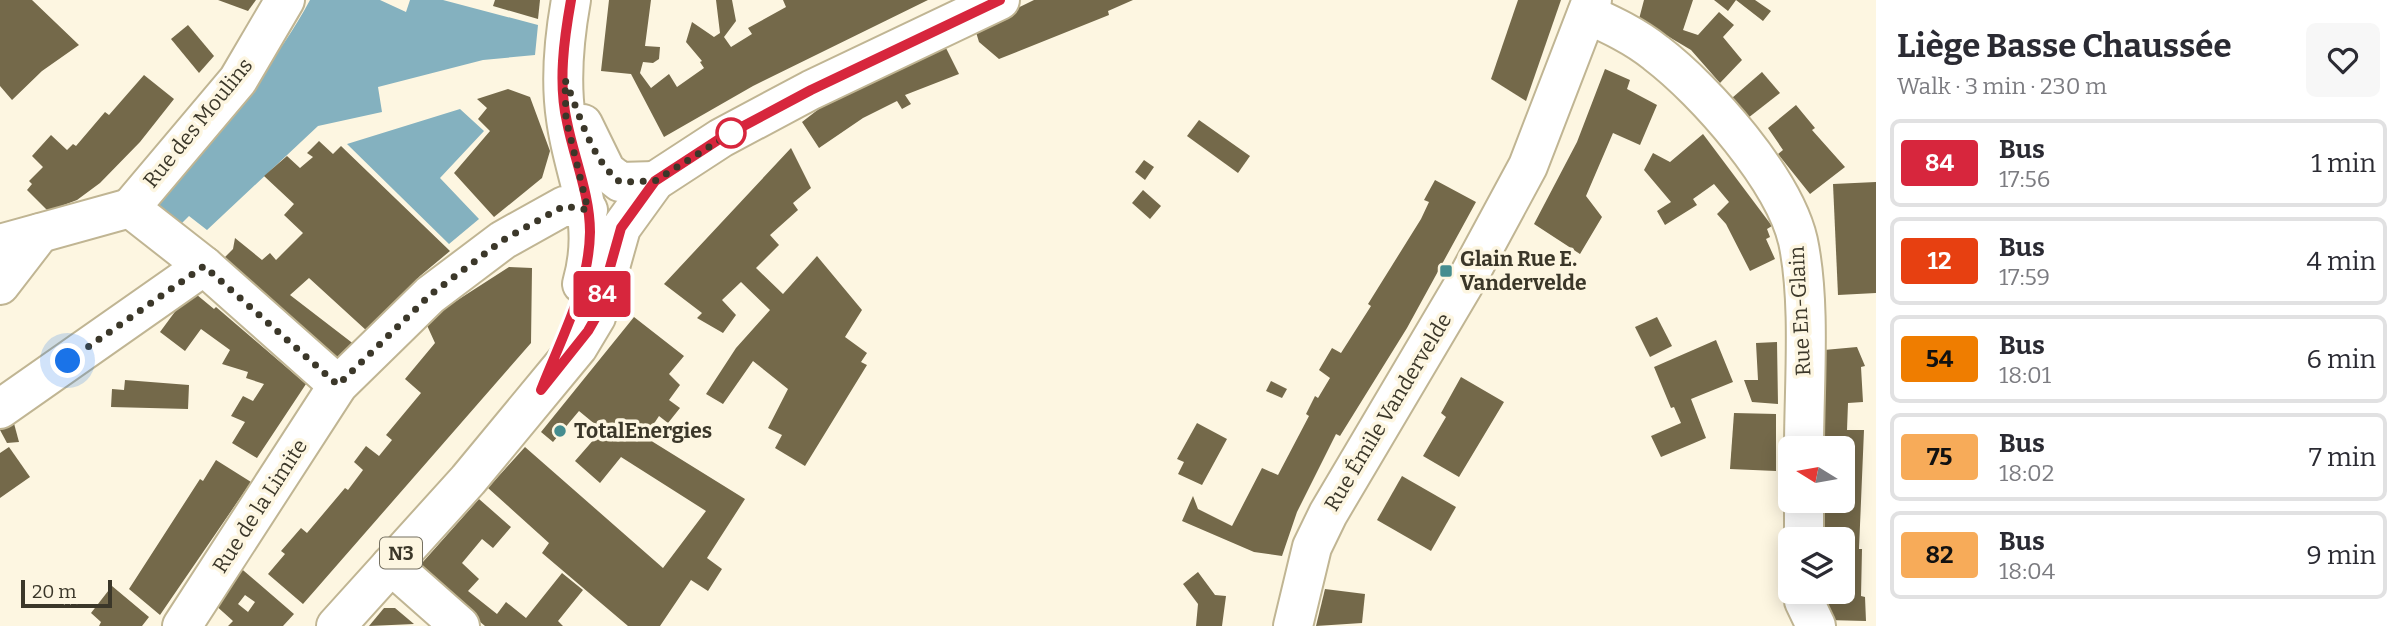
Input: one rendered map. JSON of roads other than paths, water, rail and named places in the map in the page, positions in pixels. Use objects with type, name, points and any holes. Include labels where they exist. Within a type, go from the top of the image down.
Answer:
[{"type":"main road","name":"Rue des Moulins","points":[[130,208],[238,80],[285,0]]},
{"type":"main road","points":[[541,390],[573,314],[586,272],[588,210],[566,119],[563,44],[571,0]]},
{"type":"main road","name":"N3","points":[[336,626],[468,480],[588,331],[596,317],[621,228],[655,181],[721,138],[811,90],[1000,0]]},
{"type":"main road","name":"Rue En-Glain","points":[[1589,7],[1657,53],[1717,110],[1781,193],[1798,241],[1803,295],[1804,436]]},
{"type":"main road","name":"Rue Émile Vandervelde","points":[[1293,626],[1312,547],[1328,514],[1467,279],[1528,166],[1589,7]]},
{"type":"main road","points":[[565,80],[606,171],[620,182],[655,181]]},
{"type":"main road","name":"Rue de la Limite","points":[[181,626],[338,385],[430,295],[503,240],[564,206],[588,210]]},
{"type":"main road","points":[[0,244],[130,208],[204,266],[338,385]]},
{"type":"main road","points":[[0,285],[40,233]]},
{"type":"main road","points":[[0,409],[204,266]]},
{"type":"main road","points":[[391,565],[460,626]]},
{"type":"main road","points":[[1805,604],[1816,626]]},
{"type":"water","points":[[310,0],[380,0],[406,12],[410,0],[443,0],[538,25],[535,55],[483,60],[378,87],[382,112],[318,126],[207,230],[189,216],[181,224],[158,208],[157,198],[258,78]]},
{"type":"water","points":[[460,109],[484,131],[440,178],[479,219],[449,244],[347,144]]},
{"type":"place","name":"Glain Rue E. Vandervelde","points":[[1446,271]]},
{"type":"place","name":"TotalEnergies","points":[[560,431]]}]
